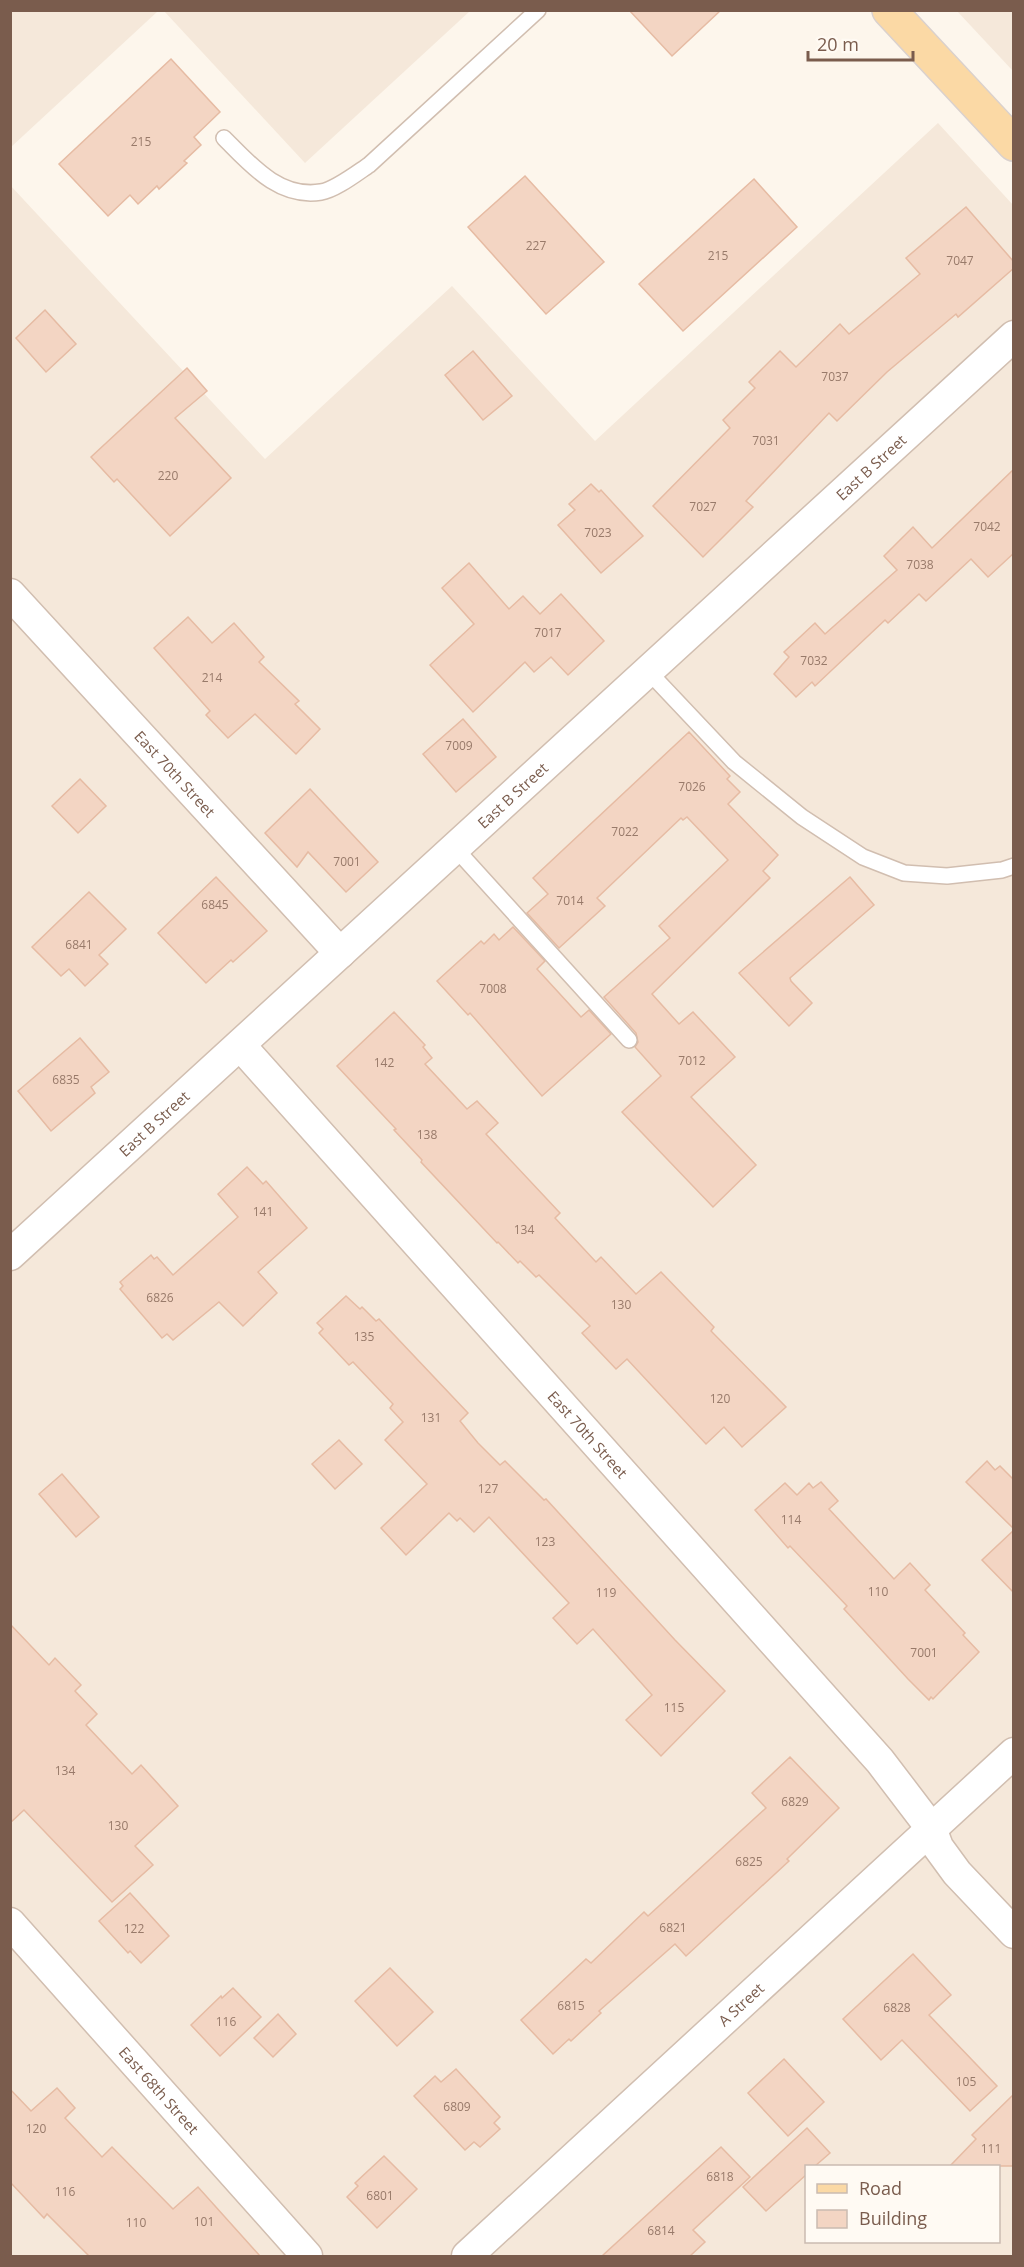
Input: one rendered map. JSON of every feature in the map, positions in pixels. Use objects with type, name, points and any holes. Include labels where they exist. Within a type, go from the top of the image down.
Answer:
[{"type":"main road","points":[[889,10],[1014,144]]},
{"type":"street","name":"East B Street","points":[[10,1256],[1014,336]]},
{"type":"street","name":"East 70th Street","points":[[10,594],[340,953]]},
{"type":"street","name":"East 70th Street","points":[[240,1045],[880,1761],[931,1828],[938,1847],[957,1873],[1014,1934]]},
{"type":"street","name":"A Street","points":[[467,2256],[1014,1753]]},
{"type":"street","name":"East 68th Street","points":[[10,1923],[307,2256]]},
{"type":"lane","points":[[224,138],[259,173],[290,191],[322,192],[349,179],[369,165],[538,10]]},
{"type":"lane","points":[[648,671],[734,762],[802,818],[863,857],[904,873],[936,876],[1002,870],[1014,866]]},
{"type":"lane","points":[[455,848],[629,1040]]},
{"type":"shaded area","points":[[11,10],[158,10],[158,11],[11,147]]},
{"type":"shaded area","points":[[164,11],[470,11],[305,163]]},
{"type":"shaded area","points":[[957,11],[1013,11],[1013,71]]},
{"type":"shaded area","points":[[938,123],[1013,205],[1013,2256],[11,2256],[10,185],[265,459],[452,286],[595,441]]},
{"type":"building","points":[[629,10],[721,10],[672,56]]},
{"type":"building","points":[[171,59],[220,112],[194,137],[201,145],[184,161],[187,163],[159,189],[157,186],[138,204],[130,195],[108,216],[59,164]]},
{"type":"building","points":[[525,176],[604,262],[546,314],[468,227]]},
{"type":"building","points":[[754,179],[797,227],[683,331],[639,284]]},
{"type":"building","points":[[966,207],[1014,262],[1014,268],[958,317],[956,314],[887,372],[837,421],[829,413],[746,501],[753,507],[703,557],[653,506],[730,428],[723,420],[755,388],[749,382],[780,351],[796,367],[840,324],[849,334],[920,274],[906,258]]},
{"type":"building","points":[[45,310],[76,344],[46,372],[16,338]]},
{"type":"building","points":[[473,351],[512,396],[483,420],[445,375]]},
{"type":"building","points":[[187,368],[207,391],[175,418],[231,478],[170,536],[117,479],[114,482],[91,457]]},
{"type":"building","points":[[1014,469],[1014,553],[988,577],[971,559],[926,601],[919,594],[888,623],[885,620],[815,686],[812,682],[796,697],[774,674],[789,657],[784,652],[815,623],[825,634],[897,570],[884,556],[913,527],[932,548]]},
{"type":"building","points":[[591,484],[599,492],[601,490],[643,536],[601,573],[558,525],[575,510],[569,504]]},
{"type":"building","points":[[469,563],[509,609],[523,596],[540,614],[561,594],[604,641],[568,675],[551,657],[534,672],[525,662],[473,712],[430,665],[474,624],[442,588]]},
{"type":"building","points":[[188,617],[212,643],[234,623],[264,657],[259,662],[299,701],[295,704],[320,729],[296,754],[255,714],[228,738],[206,715],[210,711],[154,648]]},
{"type":"building","points":[[463,719],[496,757],[456,792],[423,754]]},
{"type":"building","points":[[689,732],[730,776],[727,779],[740,792],[728,804],[778,855],[763,871],[770,878],[652,994],[679,1024],[693,1012],[735,1057],[691,1097],[756,1165],[713,1207],[622,1112],[661,1076],[635,1047],[638,1042],[636,1033],[604,997],[670,938],[659,926],[728,860],[687,817],[683,820],[681,818],[597,898],[605,906],[559,948],[527,913],[548,894],[533,878]]},
{"type":"building","points":[[80,779],[106,806],[78,833],[52,806]]},
{"type":"building","points":[[310,789],[378,862],[346,892],[308,852],[297,867],[265,833]]},
{"type":"building","points":[[216,877],[267,931],[206,983],[158,933]]},
{"type":"building","points":[[850,877],[874,905],[790,978],[812,1003],[789,1026],[739,973]]},
{"type":"building","points":[[89,892],[126,929],[99,955],[108,964],[85,986],[69,969],[61,976],[32,947]]},
{"type":"building","points":[[513,927],[545,961],[537,969],[581,1017],[589,1010],[611,1034],[542,1096],[470,1013],[468,1015],[437,981],[481,941],[484,944],[494,934],[499,940]]},
{"type":"building","points":[[394,1012],[425,1045],[423,1047],[432,1058],[425,1064],[467,1109],[477,1101],[498,1123],[486,1134],[560,1213],[555,1218],[596,1262],[601,1257],[636,1294],[661,1272],[714,1327],[711,1331],[786,1407],[742,1447],[724,1427],[706,1444],[627,1359],[616,1369],[582,1333],[590,1326],[539,1275],[536,1277],[497,1243],[421,1162],[422,1160],[394,1130],[396,1129],[337,1066]]},
{"type":"building","points":[[80,1038],[109,1072],[91,1087],[95,1093],[51,1131],[18,1091]]},
{"type":"building","points":[[247,1167],[263,1184],[266,1181],[307,1228],[258,1272],[277,1293],[243,1326],[219,1302],[173,1340],[167,1334],[162,1338],[120,1289],[123,1286],[120,1282],[151,1255],[154,1259],[157,1257],[173,1275],[238,1217],[218,1194]]},
{"type":"building","points":[[346,1296],[376,1321],[379,1319],[468,1413],[460,1421],[478,1443],[500,1465],[505,1461],[544,1500],[546,1499],[725,1691],[661,1756],[626,1720],[652,1695],[593,1629],[577,1644],[553,1618],[569,1603],[489,1517],[474,1532],[460,1518],[457,1521],[449,1513],[406,1555],[381,1528],[427,1484],[385,1440],[403,1422],[390,1408],[393,1404],[353,1362],[349,1365],[319,1333],[323,1329],[317,1323]]},
{"type":"building","points":[[339,1440],[362,1464],[335,1489],[312,1464]]},
{"type":"building","points":[[987,1461],[995,1470],[1000,1466],[1014,1480],[1014,1529],[966,1482]]},
{"type":"building","points":[[62,1474],[99,1517],[76,1537],[39,1494]]},
{"type":"building","points":[[821,1482],[838,1501],[829,1509],[894,1579],[910,1563],[930,1585],[925,1590],[965,1633],[963,1635],[979,1652],[933,1699],[931,1697],[929,1700],[908,1679],[844,1609],[847,1606],[790,1546],[788,1548],[755,1510],[785,1483],[797,1495],[809,1483],[813,1488]]},
{"type":"building","points":[[1014,1530],[1014,1593],[982,1560]]},
{"type":"building","points":[[10,1624],[49,1665],[55,1658],[81,1685],[75,1691],[97,1714],[86,1725],[132,1774],[141,1765],[178,1806],[135,1846],[153,1865],[112,1902],[24,1810],[10,1823]]},
{"type":"building","points":[[790,1757],[839,1808],[787,1859],[789,1861],[686,1956],[675,1944],[599,2011],[601,2013],[571,2041],[569,2039],[553,2054],[521,2020],[586,1959],[591,1963],[644,1912],[648,1916],[766,1808],[752,1793]]},
{"type":"building","points":[[130,1893],[169,1936],[141,1963],[130,1951],[128,1953],[99,1921]]},
{"type":"building","points":[[913,1954],[951,1995],[929,2015],[997,2086],[970,2111],[902,2040],[881,2060],[843,2019]]},
{"type":"building","points":[[390,1968],[433,2012],[397,2046],[355,2001]]},
{"type":"building","points":[[233,1988],[261,2017],[220,2056],[191,2025],[221,1996],[222,1998]]},
{"type":"building","points":[[278,2014],[296,2034],[273,2057],[254,2038]]},
{"type":"building","points":[[784,2059],[824,2102],[788,2136],[748,2093]]},
{"type":"building","points":[[456,2069],[500,2117],[494,2123],[500,2129],[480,2147],[474,2142],[465,2150],[414,2096],[435,2076],[441,2082]]},
{"type":"building","points":[[57,2088],[75,2108],[65,2118],[102,2157],[112,2147],[173,2209],[198,2187],[260,2256],[89,2256],[47,2214],[44,2218],[10,2182],[10,2089],[31,2111]]},
{"type":"building","points":[[1014,2094],[1014,2166],[951,2165],[976,2139],[972,2135]]},
{"type":"building","points":[[807,2128],[830,2153],[816,2165],[805,2165],[805,2176],[766,2211],[743,2187]]},
{"type":"building","points":[[721,2147],[750,2177],[693,2230],[705,2242],[690,2256],[602,2256]]},
{"type":"building","points":[[384,2156],[417,2189],[377,2228],[347,2197],[358,2186],[355,2183]]}]
